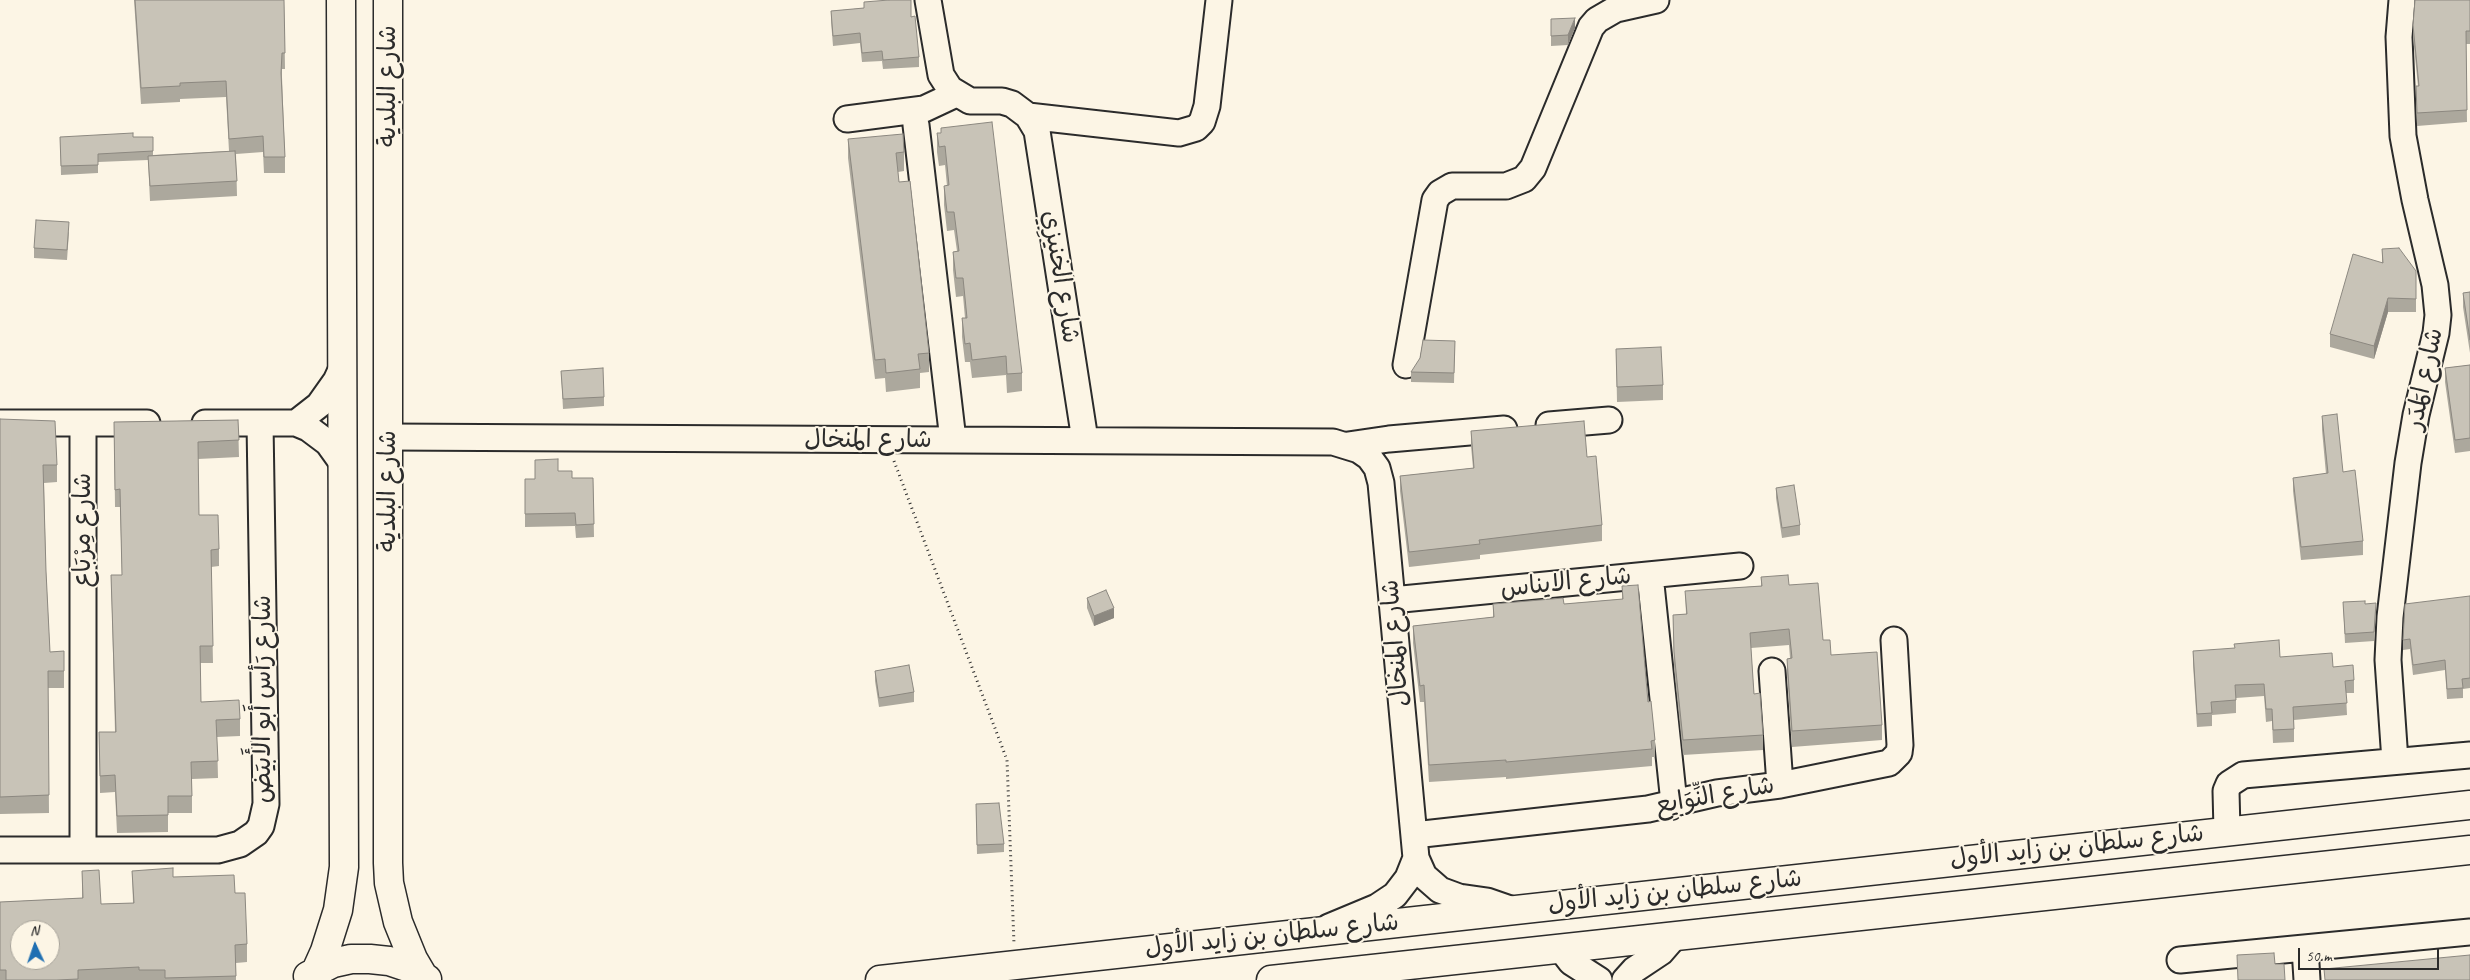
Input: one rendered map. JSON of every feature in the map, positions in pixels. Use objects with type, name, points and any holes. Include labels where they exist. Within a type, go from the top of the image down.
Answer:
[{"type":"main road","name":"شارع البلدية","points":[[308,975],[334,924],[344,867],[341,0]]},
{"type":"main road","name":"شارع البلدية","points":[[388,0],[388,863],[389,883],[398,922],[413,959],[426,978]]},
{"type":"main road","name":"شارع سلطان بن زايد الأول","points":[[880,980],[2470,805]]},
{"type":"main road","name":"شارع سلطان بن زايد الأول","points":[[1271,980],[2470,850]]},
{"type":"main road","points":[[308,975],[351,959],[370,959],[398,964],[426,978]]},
{"type":"street","points":[[928,0],[941,75],[956,94],[970,101],[1002,101],[1016,107],[1028,116],[1178,133],[1196,128],[1206,114],[1219,0]]},
{"type":"street","points":[[1406,365],[1435,200],[1440,193],[1452,186],[1506,186],[1524,179],[1533,168],[1591,27],[1602,17],[1616,9],[1656,0]]},
{"type":"street","name":"شارع المَدَر","points":[[2395,761],[2388,660],[2390,617],[2408,463],[2418,406],[2436,333],[2438,315],[2436,285],[2415,200],[2403,136],[2399,37],[2402,0]]},
{"type":"street","points":[[847,119],[915,117],[956,94]]},
{"type":"street","name":"شارع الخنيزِي","points":[[1028,116],[1033,123],[1039,140],[1085,440]]},
{"type":"street","points":[[915,117],[953,440]]},
{"type":"street","points":[[296,423],[319,405],[332,388],[342,368]]},
{"type":"street","name":"شارع المنخال","points":[[1348,445],[1389,438],[1609,420]]},
{"type":"street","points":[[0,423],[296,423],[308,428],[328,443],[342,464]]},
{"type":"street","name":"شارع مِرْبَاع","points":[[82,423],[82,850]]},
{"type":"street","name":"شارع رَأس أَبو الأَبيَض","points":[[0,850],[218,850],[240,844],[256,833],[261,826],[266,804],[260,423]]},
{"type":"street","name":"شارع المنخال","points":[[388,437],[1333,442],[1348,445],[1369,457],[1377,468],[1381,483],[1415,846],[1424,876],[1440,890],[1460,897],[1487,901],[1514,910]]},
{"type":"street","name":"شارع الايناس","points":[[1392,600],[1740,566]]},
{"type":"street","points":[[1650,575],[1674,802]]},
{"type":"street","name":"شارع النِّوَايِع","points":[[1415,846],[1648,809],[1717,793],[1780,785],[1880,766],[1894,759],[1899,753],[1900,745],[1894,640]]},
{"type":"street","points":[[1772,672],[1780,785]]},
{"type":"street","points":[[2227,831],[2226,791],[2229,784],[2244,775],[2470,755]]},
{"type":"street","name":"شارع المنخال","points":[[1323,930],[1377,907],[1395,895],[1408,878],[1415,846]]},
{"type":"street","points":[[2180,960],[2470,932]]},
{"type":"street","points":[[1625,980],[1634,970],[1661,952],[1674,936]]},
{"type":"street","points":[[2305,948],[2307,980]]},
{"type":"street","points":[[1561,949],[1572,962],[1599,980]]},
{"type":"path","points":[[886,440],[1007,760],[1015,965]]},
{"type":"building","points":[[135,0],[284,0],[285,53],[282,53],[281,73],[285,157],[264,157],[263,136],[229,139],[226,81],[180,83],[180,86],[141,88]]},
{"type":"building","points":[[911,0],[911,17],[915,16],[919,57],[883,60],[882,51],[862,53],[860,33],[833,36],[831,11],[864,8],[864,2]]},
{"type":"building","points":[[2415,0],[2470,0],[2470,31],[2466,31],[2467,110],[2417,113],[2416,86],[2419,86],[2413,25]]},
{"type":"building","points":[[1575,18],[1568,35],[1551,36],[1551,19]]},
{"type":"building","points":[[992,122],[1022,373],[1007,374],[1006,356],[972,360],[970,343],[965,344],[962,318],[967,318],[963,278],[956,278],[953,252],[959,251],[954,212],[947,212],[944,186],[949,185],[945,146],[939,147],[937,133],[941,133],[941,128]]},
{"type":"building","points":[[133,133],[133,137],[153,137],[153,151],[98,154],[98,165],[61,166],[60,137]]},
{"type":"building","points":[[903,134],[904,152],[896,153],[899,182],[910,181],[929,353],[918,354],[920,369],[886,373],[885,359],[875,360],[848,139]]},
{"type":"building","points":[[235,151],[237,181],[150,186],[148,156]]},
{"type":"building","points":[[36,220],[69,222],[67,250],[34,248]]},
{"type":"building","points":[[2399,248],[2416,271],[2416,299],[2388,298],[2374,346],[2330,334],[2353,254],[2383,263],[2382,249]]},
{"type":"building","points":[[2470,292],[2470,340],[2463,293]]},
{"type":"building","points":[[1423,340],[1455,341],[1454,373],[1411,372],[1420,358]]},
{"type":"building","points":[[1661,347],[1663,385],[1617,387],[1616,349]]},
{"type":"building","points":[[2470,365],[2470,438],[2455,440],[2445,368]]},
{"type":"building","points":[[603,368],[604,397],[563,399],[561,371]]},
{"type":"building","points":[[2337,414],[2343,472],[2355,470],[2363,541],[2301,547],[2293,478],[2328,473],[2322,416]]},
{"type":"building","points":[[0,419],[55,421],[57,465],[43,465],[46,571],[50,652],[64,651],[64,671],[48,671],[49,795],[0,797]]},
{"type":"building","points":[[238,420],[239,440],[198,442],[199,515],[218,515],[219,549],[211,550],[213,646],[200,646],[201,702],[239,700],[240,719],[216,720],[218,761],[191,762],[192,796],[168,796],[168,815],[117,816],[115,775],[100,776],[99,732],[116,732],[111,575],[122,575],[120,489],[115,490],[114,422]]},
{"type":"building","points":[[1584,421],[1587,457],[1596,456],[1602,525],[1479,540],[1480,544],[1409,552],[1400,476],[1474,468],[1471,431]]},
{"type":"building","points":[[558,459],[558,471],[572,471],[572,478],[593,478],[594,524],[576,525],[575,513],[525,514],[525,479],[535,479],[535,460]]},
{"type":"building","points":[[1794,485],[1800,525],[1782,528],[1776,488]]},
{"type":"building","points":[[1788,575],[1789,585],[1818,583],[1823,640],[1830,640],[1831,655],[1877,652],[1882,725],[1792,731],[1787,659],[1792,658],[1789,629],[1750,633],[1754,694],[1760,693],[1763,735],[1683,740],[1674,652],[1673,615],[1687,614],[1685,591],[1762,586],[1761,577]]},
{"type":"building","points":[[1638,585],[1648,702],[1651,701],[1655,740],[1651,741],[1652,749],[1506,762],[1506,760],[1429,765],[1424,685],[1420,686],[1413,626],[1494,617],[1493,604],[1563,598],[1564,604],[1623,599],[1622,586]]},
{"type":"building","points":[[1106,590],[1114,608],[1094,616],[1087,598]]},
{"type":"building","points":[[2470,596],[2470,678],[2462,679],[2463,688],[2447,689],[2445,660],[2413,665],[2410,639],[2403,640],[2405,604]]},
{"type":"building","points":[[2365,601],[2365,604],[2376,603],[2374,632],[2345,634],[2343,602]]},
{"type":"building","points":[[2279,640],[2280,657],[2332,653],[2333,667],[2353,665],[2354,680],[2345,681],[2347,703],[2293,707],[2294,729],[2273,730],[2272,709],[2266,709],[2264,684],[2235,685],[2236,700],[2211,702],[2212,713],[2197,714],[2193,651],[2235,648],[2234,644]]},
{"type":"building","points":[[909,665],[914,692],[879,698],[875,671]]},
{"type":"building","points":[[999,803],[1004,844],[977,845],[976,804]]},
{"type":"building","points":[[173,868],[173,877],[234,875],[235,893],[245,893],[247,944],[235,945],[236,976],[165,978],[165,970],[139,970],[139,967],[78,970],[78,979],[6,980],[6,970],[0,970],[0,902],[83,898],[82,871],[99,870],[101,904],[134,903],[132,871]]},
{"type":"building","points":[[2274,953],[2275,964],[2284,964],[2285,980],[2238,980],[2237,955]]},
{"type":"building","points":[[2470,955],[2470,980],[2325,980],[2324,969]]}]
